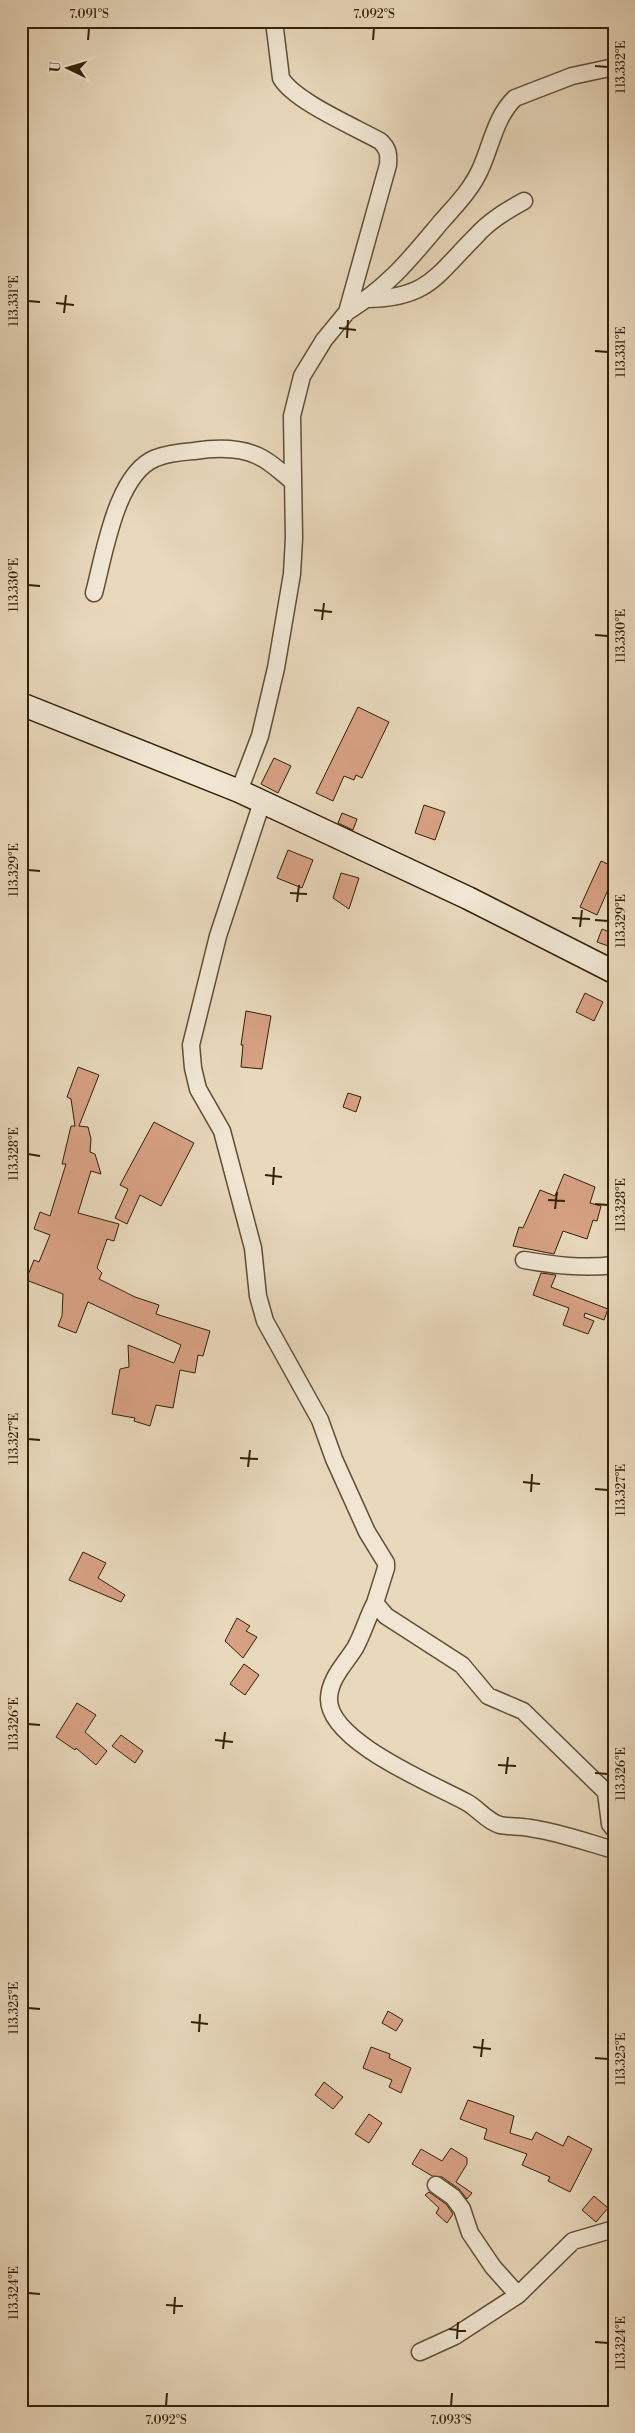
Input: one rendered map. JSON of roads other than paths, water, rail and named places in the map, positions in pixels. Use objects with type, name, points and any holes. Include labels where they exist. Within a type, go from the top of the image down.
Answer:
[{"type":"street","points":[[274,21],[281,78],[286,86],[311,103],[380,140],[388,150],[388,164],[347,312]]},
{"type":"street","points":[[239,790],[260,736],[276,668],[292,574],[294,538],[292,416],[302,376],[324,340],[347,312],[368,299],[401,270],[470,188],[480,170],[492,136],[508,105],[515,98],[530,91],[572,76],[611,66]]},
{"type":"street","points":[[368,299],[393,298],[426,287],[497,216],[524,201]]},
{"type":"street","points":[[94,593],[110,533],[124,491],[138,470],[155,458],[212,448],[236,451],[259,456],[292,481]]},
{"type":"street","points":[[21,704],[239,790],[468,898],[614,972]]},
{"type":"street","points":[[262,802],[218,936],[191,1045],[193,1068],[198,1090],[222,1131],[253,1248],[258,1296],[265,1321],[320,1420],[334,1459],[367,1532],[386,1562],[375,1603],[355,1648],[341,1666],[332,1685],[329,1699],[332,1712],[342,1730],[354,1740],[388,1761],[468,1803],[490,1821],[499,1825],[530,1828],[566,1836],[614,1850]]},
{"type":"street","points":[[524,1260],[556,1266],[597,1267],[614,1264]]},
{"type":"street","points":[[375,1603],[386,1616],[462,1665],[488,1696],[523,1711],[606,1792],[610,1824],[614,1829]]},
{"type":"street","points":[[436,2185],[453,2197],[462,2209],[470,2234],[493,2267],[518,2295]]},
{"type":"street","points":[[420,2352],[455,2336],[518,2295],[574,2240],[614,2229]]}]
